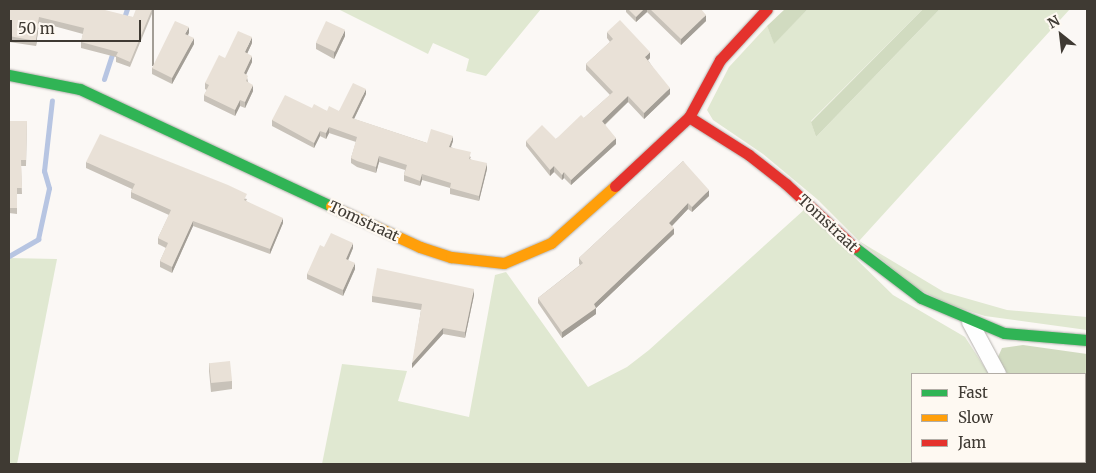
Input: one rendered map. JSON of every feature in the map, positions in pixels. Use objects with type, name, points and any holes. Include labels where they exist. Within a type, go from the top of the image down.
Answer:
[{"type":"street","name":"Tomstraat","points":[[9,75],[80,88],[420,247],[481,262],[504,263],[551,243],[688,117],[720,60],[767,9]]},
{"type":"street","name":"Tomstraat","points":[[688,117],[749,155],[786,184],[849,244],[895,282],[921,298],[970,322],[1004,333],[1087,340]]},
{"type":"street","points":[[970,322],[997,373]]},
{"type":"green space","points":[[338,9],[541,9],[486,76],[466,71],[469,59],[433,43],[428,54]]},
{"type":"green space","points":[[785,9],[808,9],[774,44],[767,26]]},
{"type":"green space","points":[[808,9],[923,9],[811,121],[816,137],[940,9],[1070,9],[859,241],[817,199],[763,154],[713,120],[707,110],[729,67],[767,26],[774,43]]},
{"type":"green space","points":[[923,9],[940,9],[816,137],[811,122]]},
{"type":"green space","points":[[805,209],[893,295],[965,337],[988,373],[911,373],[911,463],[1072,464],[322,464],[342,364],[407,371],[398,401],[469,417],[495,275],[506,272],[588,387],[627,367],[649,350]]},
{"type":"green space","points":[[859,241],[944,292],[1007,310],[1087,317],[1087,330],[985,316],[950,305],[916,288]]},
{"type":"green space","points":[[9,258],[57,259],[17,464],[9,464]]},
{"type":"green space","points":[[1023,345],[1087,354],[1087,410],[1086,373],[1006,373],[998,357],[1002,348]]},
{"type":"building","points":[[9,9],[101,9],[133,17],[136,9],[152,9],[130,62],[116,56],[118,52],[81,42],[84,28],[39,17],[36,41],[9,36]]},
{"type":"building","points":[[628,9],[644,9],[636,17]]},
{"type":"building","points":[[650,9],[701,9],[706,15],[681,39]]},
{"type":"building","points":[[620,20],[650,52],[645,57],[670,88],[644,113],[628,96],[602,121],[616,138],[571,180],[564,172],[562,175],[554,166],[550,170],[526,141],[542,125],[556,139],[581,115],[584,118],[613,92],[586,64],[613,39],[607,32]]},
{"type":"building","points":[[175,21],[189,27],[185,34],[194,38],[172,78],[152,68]]},
{"type":"building","points":[[326,21],[345,30],[335,52],[316,43]]},
{"type":"building","points":[[238,31],[252,37],[245,52],[252,56],[244,73],[248,76],[246,81],[253,85],[245,102],[240,100],[235,110],[204,95],[209,85],[205,83],[219,55],[225,58]]},
{"type":"building","points":[[353,83],[366,89],[352,118],[427,143],[431,129],[453,136],[449,147],[471,152],[469,159],[487,163],[479,196],[450,188],[451,183],[422,174],[420,181],[404,175],[407,165],[379,156],[376,167],[357,161],[351,158],[357,137],[329,127],[326,133],[320,131],[314,143],[272,120],[285,95],[312,108],[314,104],[327,111],[329,106],[339,111]]},
{"type":"building","points":[[9,121],[27,121],[26,160],[21,160],[22,188],[17,188],[17,208],[9,208]]},
{"type":"building","points":[[100,134],[228,185],[247,194],[244,200],[283,218],[270,249],[193,221],[172,267],[160,261],[168,243],[158,238],[171,210],[131,192],[135,184],[86,162]]},
{"type":"building","points":[[683,161],[709,190],[692,207],[688,203],[669,223],[674,228],[594,304],[596,308],[562,332],[538,298],[583,263],[579,258]]},
{"type":"building","points":[[331,233],[353,243],[346,259],[355,263],[343,290],[307,274],[320,245],[324,247]]},
{"type":"building","points":[[377,268],[474,289],[465,332],[443,328],[412,363],[422,304],[372,296]]},
{"type":"building","points":[[230,361],[232,381],[211,383],[209,363]]},
{"type":"waterway","points":[[123,21],[127,9]]},
{"type":"waterway","points":[[104,79],[113,51]]},
{"type":"waterway","points":[[9,256],[38,239],[49,188],[44,171],[52,100]]},
{"type":"traffic: fast","points":[[9,75],[80,89],[331,206]]},
{"type":"traffic: fast","points":[[854,247],[921,298],[1004,333],[1087,340]]},
{"type":"traffic: slow","points":[[331,206],[420,247],[451,257],[504,263],[551,243],[615,186]]},
{"type":"traffic: jam","points":[[615,186],[689,117],[720,60],[767,9]]},
{"type":"traffic: jam","points":[[689,117],[749,155],[786,184],[854,247]]}]
